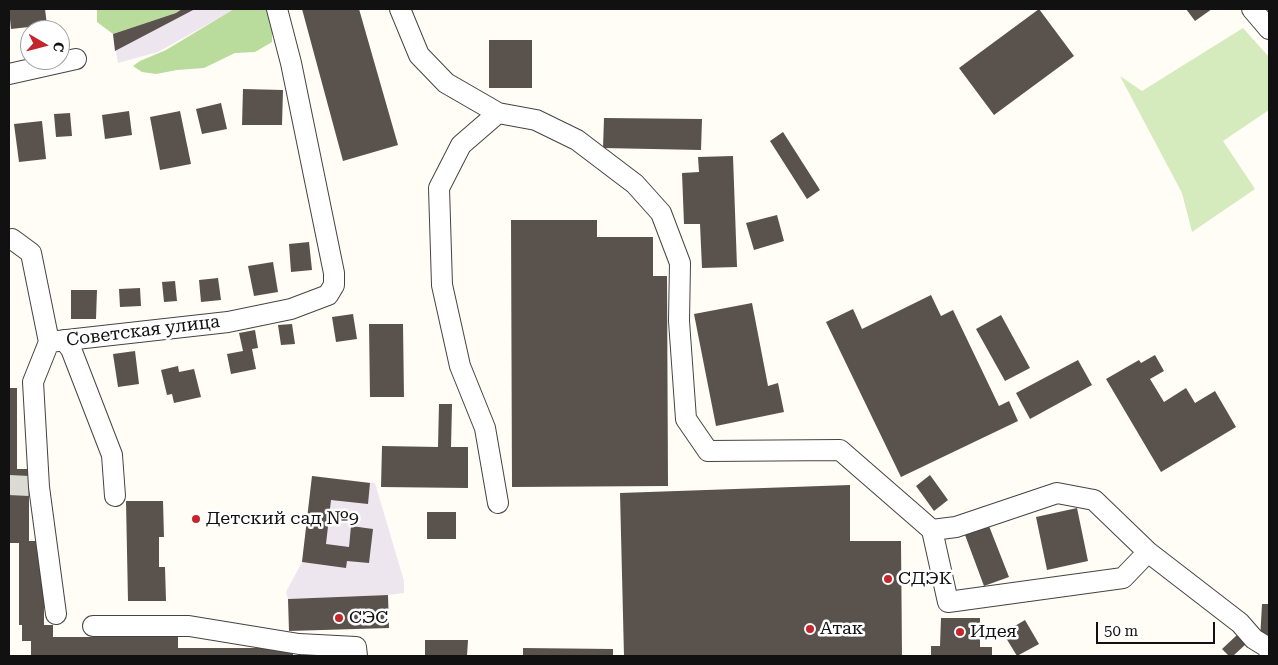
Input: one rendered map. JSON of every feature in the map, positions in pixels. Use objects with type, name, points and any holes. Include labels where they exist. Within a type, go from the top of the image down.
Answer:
[{"type":"street","name":"Советская улица","points":[[9,240],[12,240],[30,253],[57,341],[228,322],[291,309],[328,295],[334,285],[334,273],[277,9]]},
{"type":"street","points":[[400,9],[418,55],[446,83],[498,113],[536,120],[577,140],[635,184],[661,213],[680,263],[679,321],[686,418],[708,451],[840,450],[932,530],[948,602],[1123,578],[1148,552]]},
{"type":"street","points":[[1252,9],[1269,29]]},
{"type":"street","points":[[9,74],[76,59]]},
{"type":"street","points":[[498,113],[461,145],[439,188],[442,285],[460,366],[485,428],[498,503]]},
{"type":"street","points":[[56,614],[34,486],[33,382],[57,341],[71,349],[86,385],[112,455],[115,496]]},
{"type":"street","points":[[932,530],[956,527],[1057,493],[1094,500],[1148,552],[1240,623],[1254,639],[1267,647],[1269,651]]},
{"type":"street","points":[[93,626],[189,626],[299,644],[356,647],[357,656]]},
{"type":"shaded area","points":[[182,9],[235,9],[158,52],[118,63],[113,34],[176,13]]},
{"type":"shaded area","points":[[312,476],[375,483],[404,581],[404,593],[288,599],[286,592],[302,562]]},
{"type":"green space","points":[[97,9],[182,9],[176,13],[113,34],[97,22]]},
{"type":"green space","points":[[234,9],[267,9],[272,24],[272,42],[255,52],[235,53],[204,68],[156,74],[142,72],[133,66],[166,50]]},
{"type":"green space","points":[[1243,28],[1269,57],[1269,110],[1223,141],[1255,189],[1192,232],[1182,193],[1120,76],[1142,91]]},
{"type":"building","points":[[9,9],[45,9],[46,20],[20,20],[20,28],[11,29]]},
{"type":"building","points":[[182,9],[195,9],[115,51],[113,34],[176,13]]},
{"type":"building","points":[[302,9],[359,9],[398,145],[343,161]]},
{"type":"building","points":[[1039,9],[1074,56],[994,115],[959,68]]},
{"type":"building","points":[[1186,9],[1212,9],[1195,21]]},
{"type":"building","points":[[489,40],[532,40],[532,88],[489,88]]},
{"type":"building","points":[[243,89],[283,90],[282,125],[242,125]]},
{"type":"building","points":[[221,103],[227,129],[202,134],[196,109]]},
{"type":"building","points":[[129,111],[132,135],[105,139],[102,115]]},
{"type":"building","points":[[180,111],[191,164],[160,170],[150,117]]},
{"type":"building","points":[[70,113],[72,136],[56,137],[54,114]]},
{"type":"building","points":[[604,118],[702,119],[701,150],[603,148]]},
{"type":"building","points":[[42,121],[46,159],[19,162],[14,124]]},
{"type":"building","points":[[783,132],[820,190],[807,199],[770,141]]},
{"type":"building","points":[[733,156],[737,267],[702,268],[700,224],[684,224],[682,173],[699,172],[698,157]]},
{"type":"building","points":[[777,215],[784,241],[754,250],[746,223]]},
{"type":"building","points":[[511,220],[597,220],[597,237],[653,237],[653,276],[667,276],[668,486],[512,487]]},
{"type":"building","points":[[309,242],[312,270],[291,272],[289,244]]},
{"type":"building","points":[[273,262],[278,292],[254,296],[248,266]]},
{"type":"building","points":[[218,278],[221,300],[201,302],[199,280]]},
{"type":"building","points":[[175,281],[177,301],[164,302],[162,282]]},
{"type":"building","points":[[140,288],[141,306],[120,307],[119,289]]},
{"type":"building","points":[[71,290],[97,290],[96,319],[71,319]]},
{"type":"building","points":[[931,295],[941,316],[953,310],[999,406],[1009,401],[1018,421],[901,477],[826,322],[853,309],[862,329]]},
{"type":"building","points":[[752,303],[768,386],[778,383],[784,412],[716,426],[694,314]]},
{"type":"building","points":[[353,314],[357,339],[336,342],[332,317]]},
{"type":"building","points":[[1001,315],[1030,368],[1005,381],[976,329]]},
{"type":"building","points":[[292,324],[295,344],[281,345],[278,325]]},
{"type":"building","points":[[369,324],[403,324],[404,397],[370,397]]},
{"type":"building","points":[[255,330],[258,348],[252,349],[256,369],[231,374],[227,354],[243,351],[239,333]]},
{"type":"building","points":[[135,351],[139,384],[118,387],[113,354]]},
{"type":"building","points":[[1155,355],[1164,371],[1150,379],[1164,402],[1186,388],[1195,403],[1215,391],[1236,427],[1161,472],[1106,379],[1139,360],[1141,363]]},
{"type":"building","points":[[1078,360],[1092,385],[1030,419],[1016,393]]},
{"type":"building","points":[[178,366],[179,372],[194,369],[201,397],[174,403],[172,394],[167,395],[161,370]]},
{"type":"building","points":[[9,388],[17,388],[17,469],[29,469],[29,541],[44,541],[44,625],[53,625],[53,637],[178,637],[178,648],[293,648],[293,656],[31,656],[31,641],[22,641],[22,625],[19,625],[19,543],[9,543]]},
{"type":"building","points":[[439,404],[452,404],[451,447],[468,447],[468,488],[381,487],[382,446],[438,447]]},
{"type":"building","points":[[930,475],[948,500],[934,511],[916,486]]},
{"type":"building","points":[[312,476],[370,483],[368,504],[331,500],[326,544],[349,547],[351,526],[373,529],[369,563],[347,561],[346,568],[302,562]]},
{"type":"building","points":[[850,485],[850,541],[901,541],[902,656],[624,656],[620,493]]},
{"type":"building","points":[[126,501],[163,501],[164,537],[159,537],[159,567],[165,567],[166,601],[128,601]]},
{"type":"building","points":[[1077,508],[1088,561],[1047,570],[1036,517]]},
{"type":"building","points":[[427,512],[456,512],[456,539],[427,539]]},
{"type":"building","points":[[989,526],[1009,577],[984,586],[965,535]]},
{"type":"building","name":"СЭС","points":[[388,595],[389,628],[289,631],[288,599]]},
{"type":"building","points":[[1262,604],[1269,604],[1269,640],[1260,640]]},
{"type":"building","name":"Идея","points":[[941,618],[980,618],[980,647],[992,647],[992,656],[931,656],[931,646],[940,646]]},
{"type":"building","points":[[1025,620],[1039,644],[1017,656],[1003,633]]},
{"type":"building","points":[[1237,635],[1246,644],[1233,656],[1229,656],[1222,649]]},
{"type":"building","points":[[425,640],[468,640],[467,656],[425,656]]},
{"type":"building","points":[[523,648],[613,649],[613,656],[523,656]]},
{"type":"tunnel","points":[[9,485],[29,486]]},
{"type":"place","name":"Детский сад №9","points":[[196,519]]},
{"type":"place","name":"СДЭК","points":[[888,579]]},
{"type":"place","name":"СЭС","points":[[339,618]]},
{"type":"place","name":"Атак","points":[[810,629]]},
{"type":"place","name":"Идея","points":[[960,632]]}]
